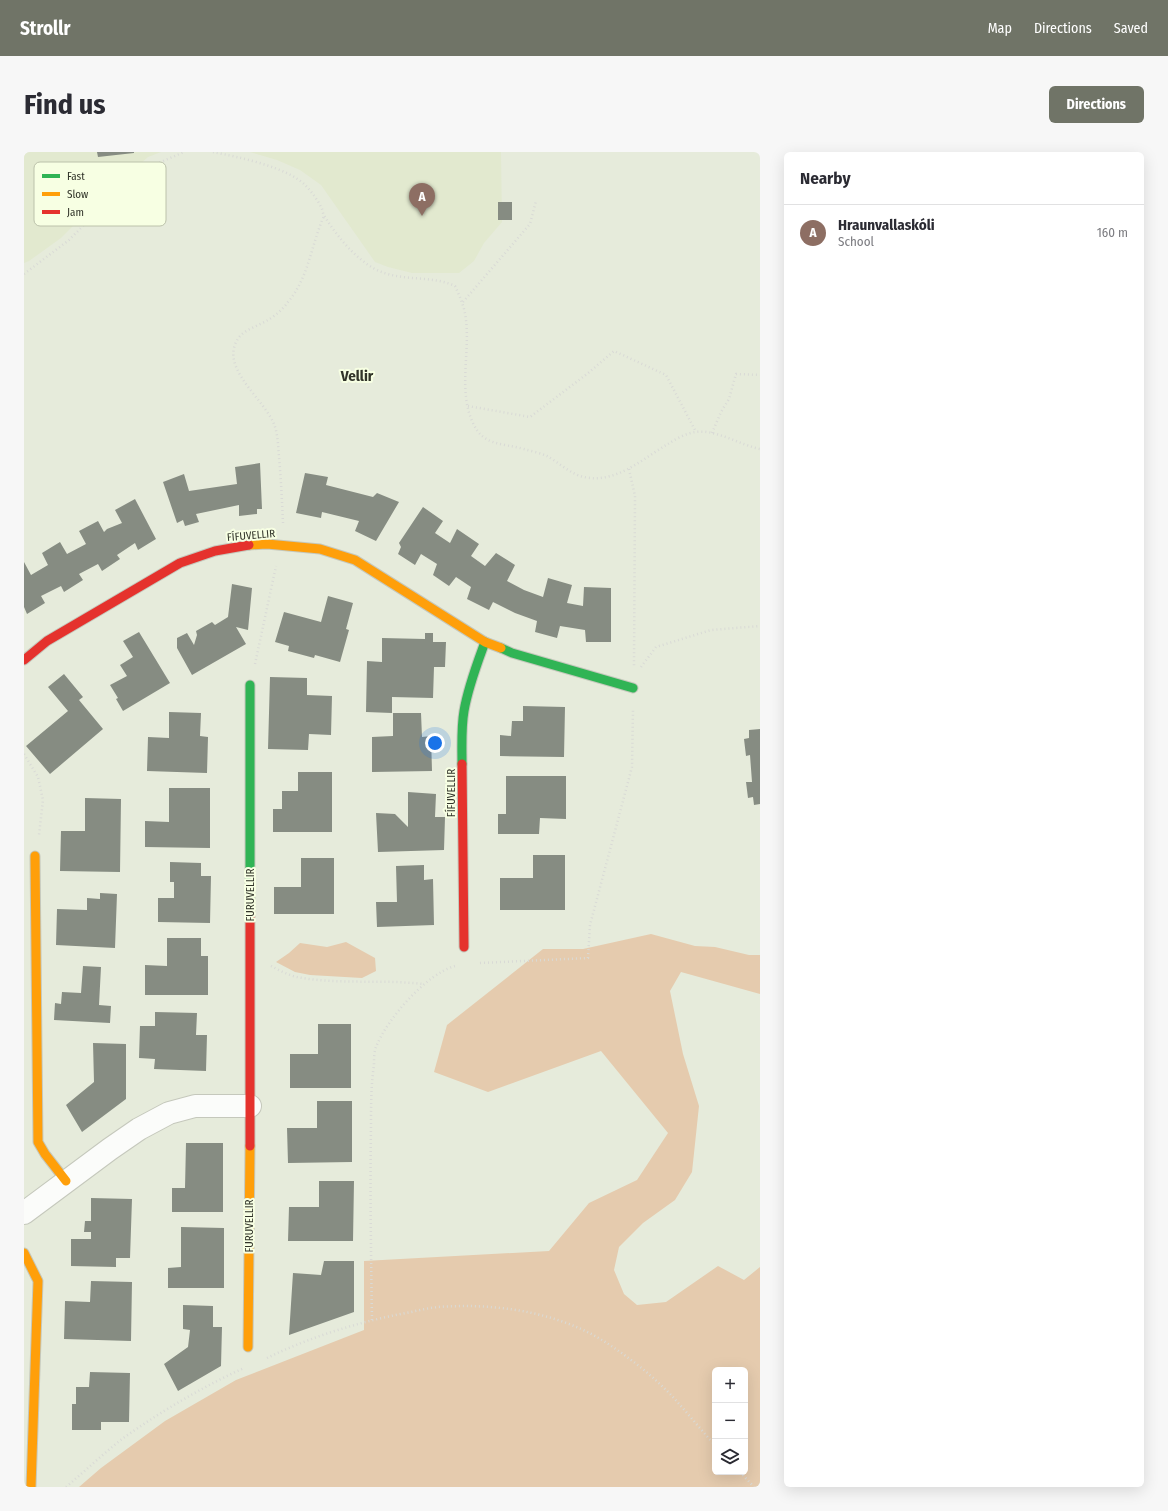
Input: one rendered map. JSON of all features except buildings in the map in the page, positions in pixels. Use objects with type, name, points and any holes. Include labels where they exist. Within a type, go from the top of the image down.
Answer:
[{"type":"street","name":"FÍFUVELLIR","points":[[24,660],[47,641],[180,563],[215,551],[240,546],[267,544],[320,549],[356,560],[485,642],[512,653],[634,688]]},
{"type":"street","name":"FÍFUVELLIR","points":[[464,947],[462,737],[464,711],[474,672],[485,642]]},
{"type":"street","name":"FURUVELLIR","points":[[248,1347],[250,1106],[250,685]]},
{"type":"street","points":[[35,856],[38,1142],[45,1154],[66,1181]]},
{"type":"street","points":[[24,1213],[116,1145],[168,1113],[195,1106],[250,1106]]},
{"type":"street","points":[[24,1253],[38,1281],[31,1487]]},
{"type":"path","points":[[161,162],[184,152]]},
{"type":"path","points":[[213,152],[258,163],[296,178],[306,186],[321,208],[324,216],[348,247],[363,261],[374,268],[392,276],[445,282],[456,286],[463,302],[466,321],[468,406],[472,422],[479,434],[487,440],[546,456],[582,477],[600,479],[616,475],[680,437],[696,432],[732,438],[748,446],[760,448]]},
{"type":"path","points":[[463,302],[530,224],[536,201]]},
{"type":"path","points":[[250,685],[281,545],[283,524],[281,480],[277,438],[274,424],[266,410],[238,372],[233,358],[236,343],[244,332],[279,312],[296,290],[310,260],[318,229],[324,216]]},
{"type":"path","points":[[24,274],[69,240],[83,226]]},
{"type":"path","points":[[468,406],[530,417],[587,374],[614,351],[666,375],[696,432]]},
{"type":"path","points":[[712,434],[721,412],[730,399],[736,374],[760,375]]},
{"type":"path","points":[[475,963],[588,958],[590,925],[632,767],[634,688],[634,496],[629,468]]},
{"type":"path","points":[[634,677],[656,647],[711,630],[760,626]]},
{"type":"path","points":[[24,754],[38,777],[43,800],[42,821],[35,856]]},
{"type":"path","points":[[250,960],[262,962],[295,977],[336,981],[401,981],[423,984]]},
{"type":"path","points":[[372,1320],[370,1177],[371,1082],[376,1048],[394,1017],[423,984],[448,968],[455,966]]},
{"type":"path","points":[[260,1361],[320,1337],[372,1320],[437,1308],[478,1306],[522,1311],[559,1320],[582,1329],[602,1341],[635,1364],[670,1394],[712,1442]]},
{"type":"path","points":[[66,1487],[122,1440],[195,1393],[216,1381],[246,1368]]},
{"type":"path","points":[[743,1475],[754,1487]]},
{"type":"shaded area","points":[[24,152],[161,152],[148,157],[142,162],[34,162],[34,226],[73,226],[61,238],[24,263]]},
{"type":"shaded area","points":[[250,152],[501,152],[502,222],[484,243],[474,261],[459,273],[412,273],[388,267],[375,262],[321,185],[300,170],[277,160]]},
{"type":"shaded area","points":[[651,934],[695,946],[715,947],[749,955],[760,955],[760,994],[681,972],[670,991],[683,1054],[699,1106],[692,1172],[675,1200],[643,1223],[619,1247],[614,1270],[624,1294],[637,1305],[666,1302],[718,1266],[744,1280],[760,1267],[760,1487],[79,1487],[101,1468],[165,1421],[236,1380],[364,1330],[364,1261],[549,1251],[589,1203],[637,1180],[668,1133],[601,1051],[488,1092],[434,1072],[447,1025],[543,949],[583,949]]},
{"type":"shaded area","points":[[346,942],[375,958],[376,971],[362,978],[310,975],[295,972],[276,962],[300,943],[327,947]]},
{"type":"traffic: fast","points":[[462,764],[462,731],[464,711],[470,684],[485,642]]},
{"type":"traffic: fast","points":[[501,648],[512,653],[633,688]]},
{"type":"traffic: fast","points":[[250,685],[250,909]]},
{"type":"traffic: slow","points":[[249,545],[267,544],[320,549],[355,560],[485,642],[501,648]]},
{"type":"traffic: slow","points":[[35,856],[38,1142],[45,1154],[66,1181]]},
{"type":"traffic: slow","points":[[248,1347],[250,1146]]},
{"type":"traffic: slow","points":[[24,1253],[38,1281],[31,1487]]},
{"type":"traffic: jam","points":[[24,660],[47,641],[180,563],[215,551],[249,545]]},
{"type":"traffic: jam","points":[[462,764],[464,947]]},
{"type":"traffic: jam","points":[[250,909],[250,1146]]},
{"type":"place","name":"Hraunvallaskóli","points":[[422,216]]},
{"type":"district","name":"Vellir","points":[[357,376]]}]
